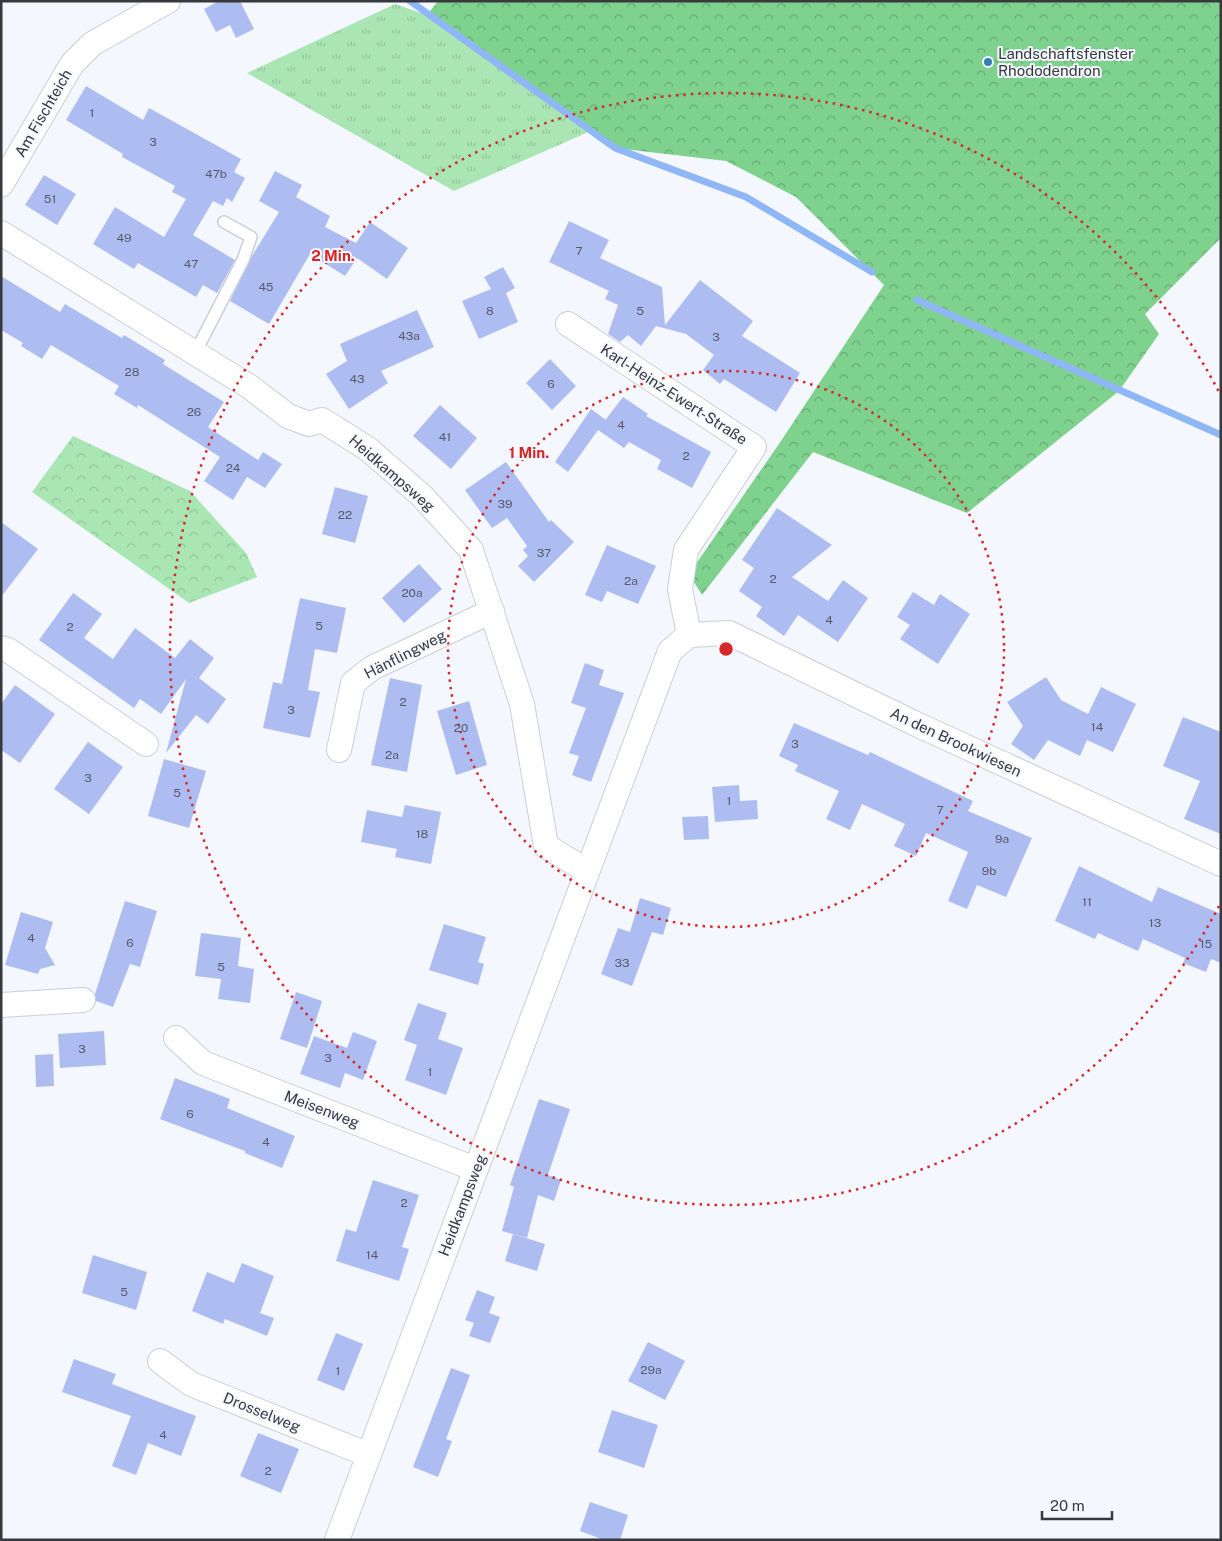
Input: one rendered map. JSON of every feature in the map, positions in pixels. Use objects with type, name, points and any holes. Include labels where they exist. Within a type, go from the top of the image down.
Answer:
[{"type":"street","name":"Am Fischteich","points":[[1,185],[72,64],[92,44],[168,1]]},
{"type":"street","name":"Heidkampsweg","points":[[1,234],[250,387],[288,416],[309,424],[322,420],[343,432],[422,496],[471,550],[522,704],[546,846],[587,871]]},
{"type":"street","name":"Karl-Heinz-Ewert-Straße","points":[[568,324],[754,447],[686,550],[680,589],[689,635]]},
{"type":"street","name":"Hänflingweg","points":[[339,750],[353,683],[372,668],[492,611]]},
{"type":"street","name":"An den Brookwiesen","points":[[689,635],[729,633],[923,727],[1221,864]]},
{"type":"street","name":"Heidkampsweg","points":[[337,1540],[475,1169],[526,1040],[670,651],[689,635]]},
{"type":"street","points":[[1,648],[8,650],[146,744]]},
{"type":"street","points":[[1,1005],[83,1000]]},
{"type":"street","name":"Meisenweg","points":[[176,1038],[203,1063],[475,1169]]},
{"type":"street","name":"Drosselweg","points":[[160,1361],[191,1384],[369,1456]]},
{"type":"lane","points":[[195,353],[243,260],[251,237],[224,222]]},
{"type":"green space","points":[[438,1],[1221,1],[1221,238],[1145,314],[1159,334],[1119,391],[967,513],[813,452],[702,595],[689,574],[781,441],[884,285],[796,197],[726,161],[615,148],[427,15]]},
{"type":"green space","points":[[395,4],[427,15],[591,131],[454,191],[247,73]]},
{"type":"green space","points":[[73,436],[190,491],[246,553],[257,577],[189,603],[32,492]]},
{"type":"building","points":[[219,1],[240,1],[254,29],[236,38],[230,25],[216,32],[204,9]]},
{"type":"building","points":[[86,86],[143,120],[149,108],[241,159],[234,172],[245,178],[232,202],[227,198],[223,206],[213,201],[193,235],[235,260],[217,293],[203,285],[196,297],[138,263],[134,269],[93,244],[115,207],[164,237],[186,199],[172,192],[175,186],[122,157],[123,154],[66,120]]},
{"type":"building","points":[[275,171],[302,185],[296,197],[330,216],[325,227],[356,243],[370,222],[408,248],[387,279],[357,258],[345,276],[310,254],[269,324],[230,301],[252,256],[279,212],[259,201]]},
{"type":"building","points":[[44,175],[76,194],[57,225],[25,205]]},
{"type":"building","points":[[569,221],[609,240],[600,258],[662,287],[665,325],[700,280],[753,321],[742,336],[800,373],[776,412],[724,379],[720,384],[703,370],[714,355],[686,334],[656,326],[641,346],[628,335],[620,342],[608,334],[618,305],[605,299],[609,291],[549,262]]},
{"type":"building","points":[[503,267],[515,288],[506,293],[518,322],[479,339],[462,301],[491,289],[484,277]]},
{"type":"building","points":[[1,276],[60,312],[65,304],[122,338],[124,335],[165,360],[163,364],[224,402],[208,427],[258,460],[263,452],[282,464],[265,488],[247,477],[233,500],[204,481],[220,457],[138,405],[137,408],[114,394],[119,386],[51,345],[42,359],[21,346],[23,343],[1,330]]},
{"type":"building","points":[[417,310],[434,347],[381,371],[388,383],[349,409],[326,374],[347,361],[340,344]]},
{"type":"building","points":[[550,359],[576,386],[552,410],[526,383]]},
{"type":"building","points":[[623,397],[648,414],[646,416],[711,452],[692,488],[657,469],[661,460],[629,442],[624,448],[598,430],[568,472],[555,462],[591,409],[606,420]]},
{"type":"building","points":[[440,405],[477,438],[451,469],[413,436]]},
{"type":"building","points":[[506,462],[549,522],[551,520],[574,542],[534,582],[518,566],[528,556],[523,550],[527,546],[507,518],[492,528],[465,490]]},
{"type":"building","points":[[335,487],[368,496],[355,543],[322,534]]},
{"type":"building","points":[[777,508],[832,545],[792,577],[828,601],[843,580],[868,598],[838,642],[798,615],[784,636],[756,616],[762,607],[739,591],[754,568],[742,560]]},
{"type":"building","points":[[1,522],[38,549],[1,597]]},
{"type":"building","points":[[607,545],[656,566],[638,604],[607,591],[602,602],[585,595]]},
{"type":"building","points":[[419,564],[442,589],[404,623],[382,598]]},
{"type":"building","points":[[913,592],[934,605],[940,594],[970,614],[938,664],[900,639],[910,625],[897,617]]},
{"type":"building","points":[[73,593],[102,614],[84,638],[113,659],[135,628],[175,658],[190,639],[214,658],[199,678],[226,699],[208,724],[196,715],[166,753],[186,679],[161,714],[140,699],[134,708],[39,640]]},
{"type":"building","points":[[300,598],[346,608],[337,653],[315,649],[308,690],[320,692],[310,738],[263,728],[273,682],[282,684]]},
{"type":"building","points":[[585,663],[604,670],[599,685],[624,693],[591,782],[572,775],[579,756],[569,753],[586,708],[571,703]]},
{"type":"building","points":[[1046,677],[1061,700],[1088,714],[1101,687],[1136,704],[1113,752],[1087,740],[1080,756],[1048,740],[1034,760],[1011,744],[1023,726],[1007,702]]},
{"type":"building","points":[[390,678],[422,685],[407,772],[371,765]]},
{"type":"building","points":[[15,685],[55,714],[20,763],[1,750],[1,704]]},
{"type":"building","points":[[469,701],[487,765],[456,775],[437,711]]},
{"type":"building","points":[[1183,717],[1221,732],[1221,834],[1184,819],[1200,781],[1163,766]]},
{"type":"building","points":[[794,723],[868,755],[870,752],[973,801],[968,811],[1032,838],[1006,897],[977,885],[967,909],[948,901],[968,852],[926,833],[916,856],[894,846],[905,824],[862,804],[850,830],[826,819],[839,791],[795,771],[798,765],[779,756]]},
{"type":"building","points":[[88,742],[123,767],[89,814],[54,789]]},
{"type":"building","points":[[164,759],[206,771],[189,828],[148,816]]},
{"type":"building","points":[[739,785],[740,801],[757,800],[758,819],[715,822],[712,787]]},
{"type":"building","points":[[405,805],[441,812],[431,864],[395,857],[397,849],[361,842],[367,810],[402,817]]},
{"type":"building","points":[[708,816],[709,839],[684,840],[682,817]]},
{"type":"building","points":[[1079,866],[1152,902],[1158,887],[1221,914],[1221,963],[1211,959],[1206,972],[1183,963],[1185,958],[1143,939],[1138,951],[1098,933],[1095,939],[1055,921]]},
{"type":"building","points":[[640,898],[671,908],[663,935],[652,932],[632,986],[601,974],[618,928],[630,932]]},
{"type":"building","points":[[125,901],[157,911],[140,967],[130,964],[113,1007],[96,1001],[95,994]]},
{"type":"building","points":[[21,912],[53,922],[45,948],[55,965],[40,969],[38,974],[5,965]]},
{"type":"building","points":[[444,924],[486,937],[478,962],[484,964],[478,985],[429,970]]},
{"type":"building","points":[[201,933],[241,938],[238,966],[254,969],[250,1003],[218,999],[221,979],[195,976]]},
{"type":"building","points":[[296,992],[322,1001],[307,1048],[280,1039]]},
{"type":"building","points":[[418,1003],[447,1013],[438,1039],[463,1048],[446,1095],[405,1080],[417,1045],[404,1040]]},
{"type":"building","points":[[104,1031],[106,1065],[60,1068],[58,1034]]},
{"type":"building","points":[[353,1032],[377,1041],[363,1080],[345,1073],[340,1088],[300,1074],[314,1036],[347,1048]]},
{"type":"building","points":[[53,1054],[54,1086],[36,1087],[35,1055]]},
{"type":"building","points":[[175,1078],[230,1099],[227,1108],[295,1136],[282,1168],[245,1153],[245,1151],[160,1119]]},
{"type":"building","points":[[539,1099],[570,1109],[548,1175],[561,1180],[554,1201],[538,1195],[527,1238],[502,1231],[514,1187],[510,1185]]},
{"type":"building","points":[[373,1180],[419,1195],[402,1247],[409,1249],[399,1281],[336,1261],[346,1229],[356,1232]]},
{"type":"building","points":[[513,1234],[545,1244],[537,1271],[505,1261]]},
{"type":"building","points":[[93,1255],[147,1272],[136,1310],[82,1293]]},
{"type":"building","points":[[242,1263],[274,1276],[260,1313],[274,1318],[267,1336],[225,1319],[223,1324],[192,1311],[207,1272],[234,1283]]},
{"type":"building","points":[[477,1290],[495,1297],[489,1313],[500,1317],[490,1343],[469,1336],[474,1323],[465,1320]]},
{"type":"building","points":[[336,1333],[363,1344],[344,1391],[317,1380]]},
{"type":"building","points":[[648,1342],[685,1361],[665,1400],[628,1381]]},
{"type":"building","points":[[74,1359],[116,1374],[112,1384],[196,1416],[181,1456],[148,1443],[136,1475],[112,1466],[131,1416],[62,1392]]},
{"type":"building","points":[[451,1368],[470,1375],[446,1439],[452,1441],[438,1477],[413,1467]]},
{"type":"building","points":[[612,1410],[658,1425],[644,1468],[598,1452]]},
{"type":"building","points":[[258,1433],[299,1449],[281,1493],[240,1476]]},
{"type":"building","points":[[590,1502],[628,1515],[620,1540],[604,1540],[580,1531]]},
{"type":"waterway","points":[[410,1],[615,148],[746,197],[872,272]]},
{"type":"waterway","points":[[917,300],[1221,435]]},
{"type":"place","name":"Landschaftsfenster Rhododendron","points":[[988,62]]}]
